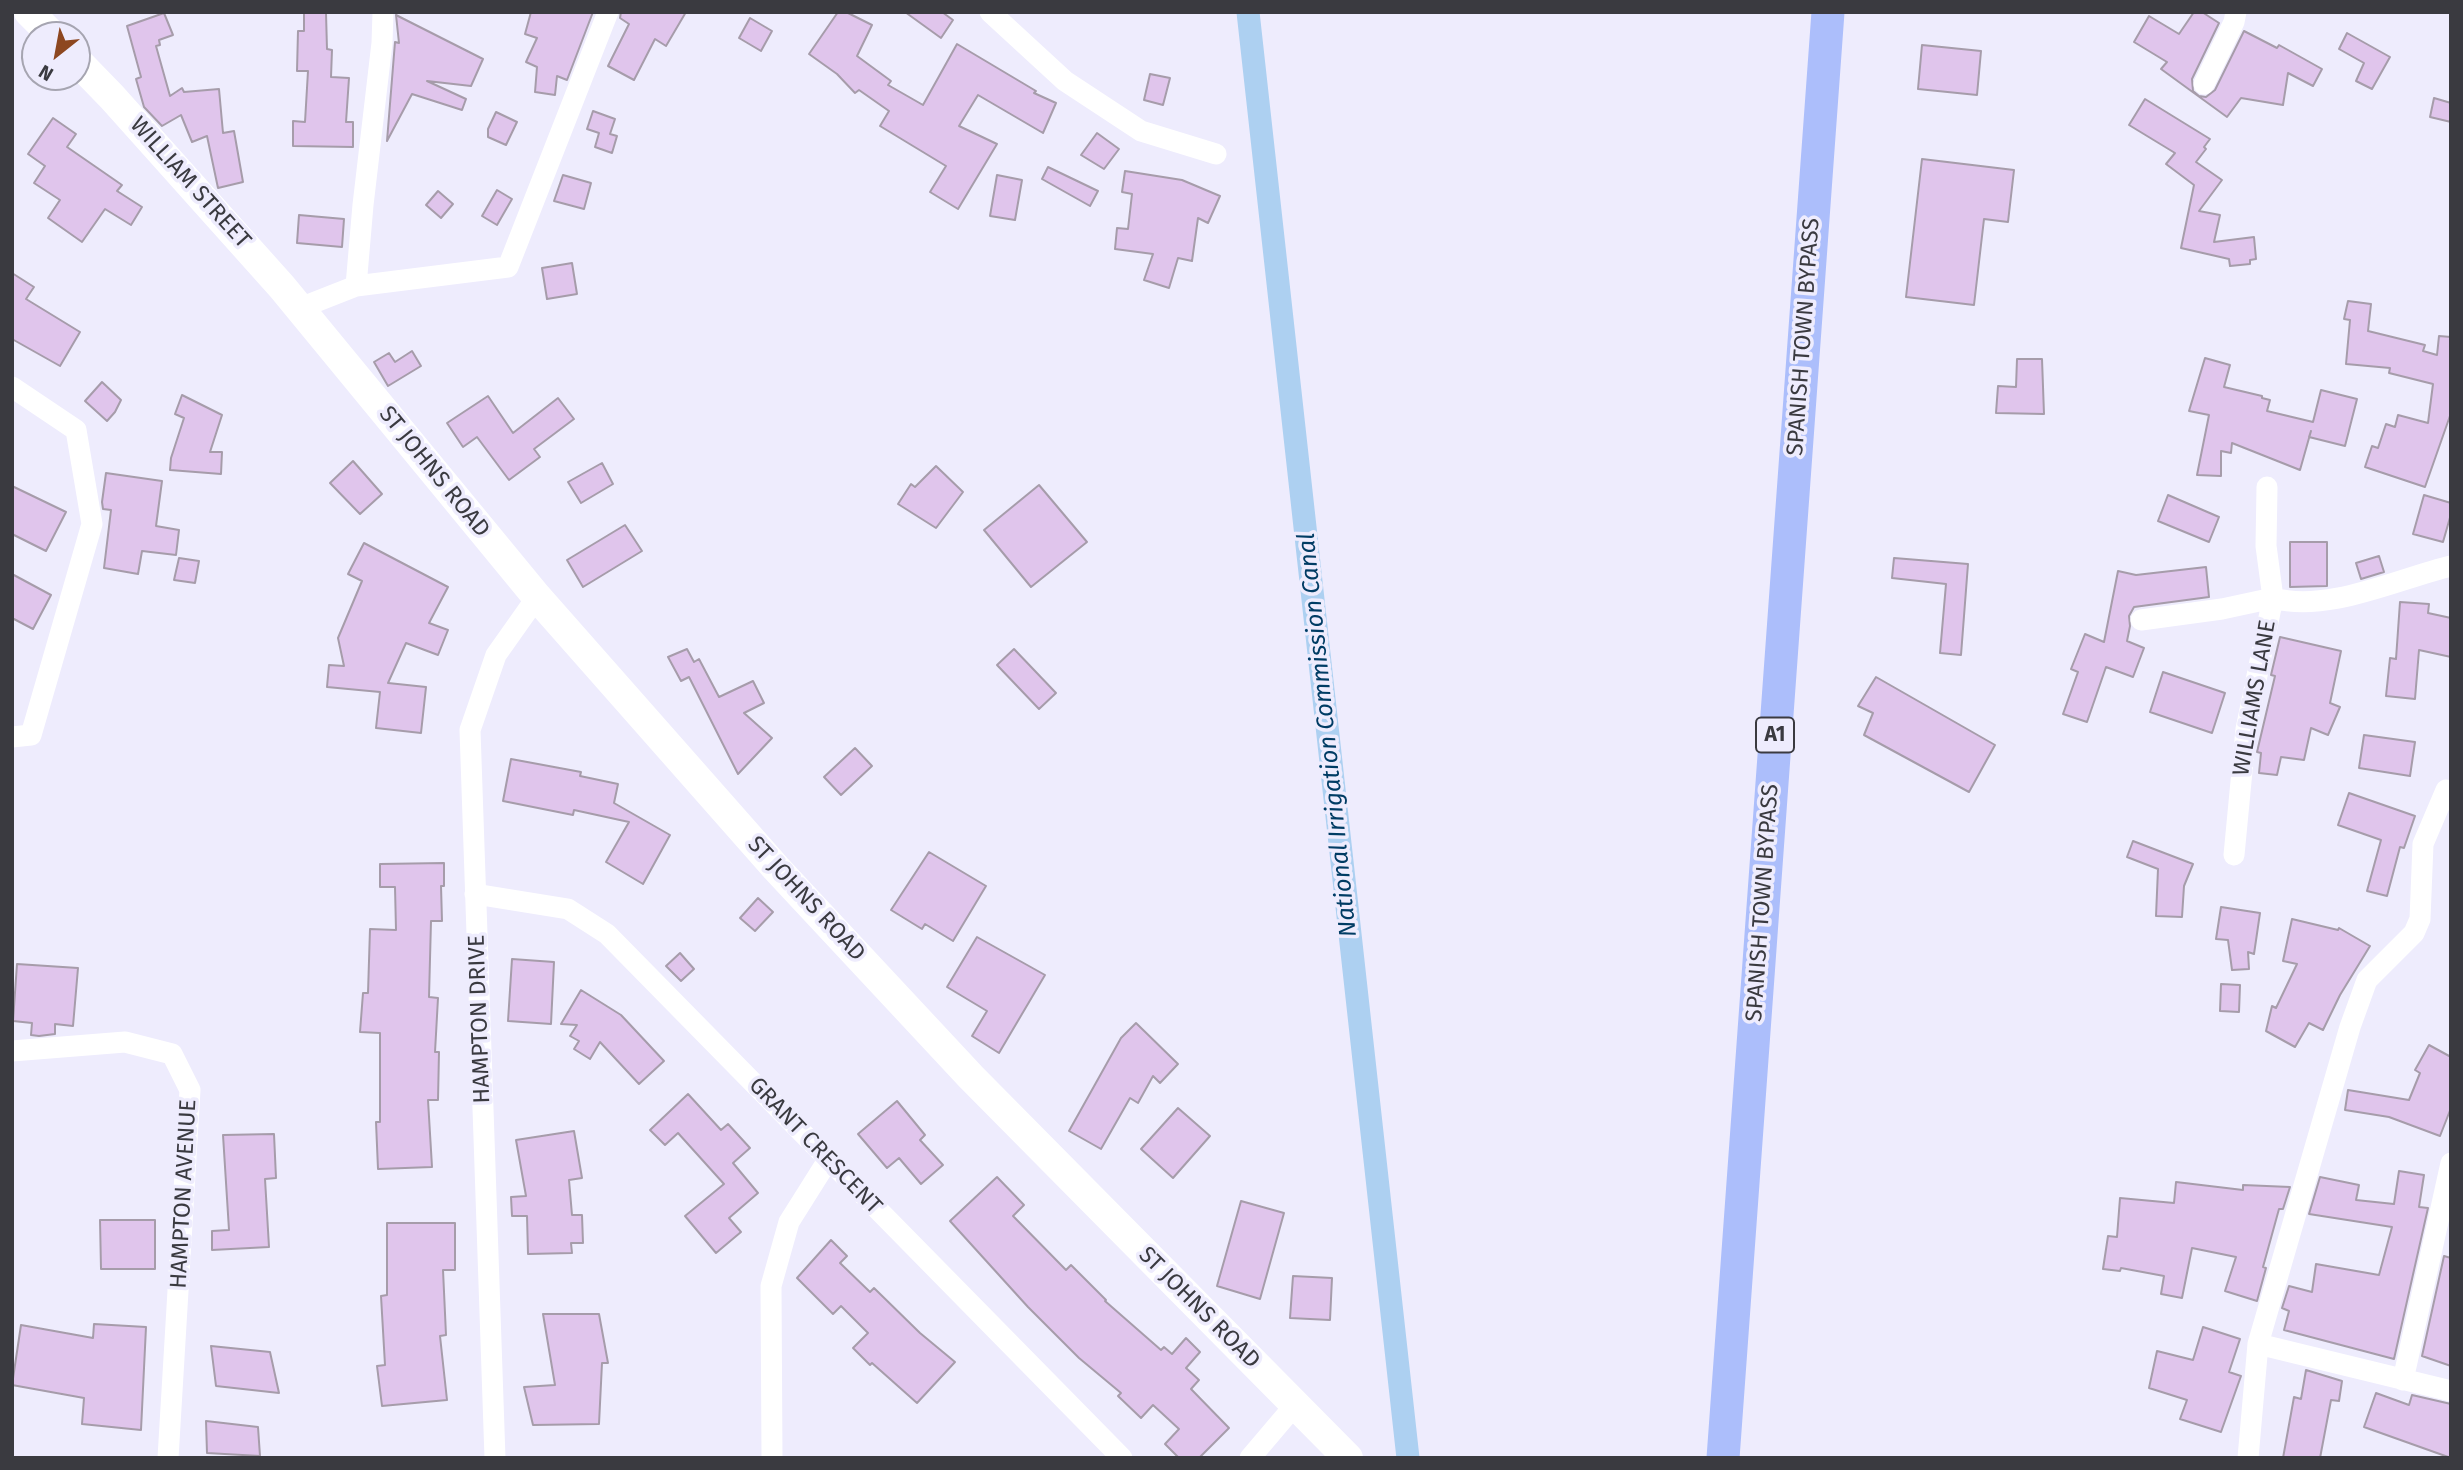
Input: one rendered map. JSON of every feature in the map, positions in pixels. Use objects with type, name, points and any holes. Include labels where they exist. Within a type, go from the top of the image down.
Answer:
[{"type":"main road","name":"SPANISH TOWN BYPASS","points":[[1723,1458],[1828,12]]},
{"type":"street","points":[[356,286],[383,12]]},
{"type":"street","points":[[300,308],[356,286],[508,267],[608,12]]},
{"type":"street","points":[[990,12],[1065,81],[1140,131],[1216,154]]},
{"type":"street","points":[[2204,84],[2234,22],[2236,12]]},
{"type":"street","name":"WILLIAM STREET","points":[[91,75],[300,308]]},
{"type":"street","name":"ST JOHNS ROAD","points":[[300,308],[537,597],[776,868],[961,1067],[1348,1458]]},
{"type":"street","points":[[12,387],[76,430],[92,524],[22,736]]},
{"type":"street","points":[[2141,620],[2222,609],[2273,598],[2266,546],[2267,487]]},
{"type":"street","name":"WILLIAMS LANE","points":[[2234,855],[2246,729],[2273,598],[2322,600],[2392,585],[2451,566]]},
{"type":"street","name":"HAMPTON DRIVE","points":[[495,1458],[470,730],[496,655],[537,597]]},
{"type":"street","points":[[2248,1458],[2258,1344],[2350,1027],[2367,980],[2414,933],[2420,919],[2423,844],[2445,790],[2451,791]]},
{"type":"street","name":"GRANT CRESCENT","points":[[475,894],[568,909],[607,934],[1122,1458]]},
{"type":"street","name":"HAMPTON AVENUE","points":[[12,1051],[125,1042],[172,1054],[190,1090],[168,1458]]},
{"type":"street","points":[[772,1458],[771,1286],[789,1222],[828,1160]]},
{"type":"street","points":[[2403,1380],[2451,1163]]},
{"type":"street","points":[[2258,1344],[2451,1391]]},
{"type":"street","points":[[1250,1458],[1295,1405]]},
{"type":"building","points":[[531,12],[593,12],[567,80],[557,76],[555,95],[535,92],[537,67],[526,62],[537,38],[525,34]]},
{"type":"building","points":[[621,12],[686,12],[666,46],[655,39],[634,80],[608,66],[629,24],[620,18]]},
{"type":"building","points":[[838,12],[846,12],[872,25],[857,56],[891,81],[888,85],[923,105],[957,44],[1036,91],[1034,93],[1056,103],[1043,133],[978,95],[959,126],[997,144],[958,209],[930,192],[946,166],[880,126],[889,111],[859,90],[855,93],[837,74],[809,54]]},
{"type":"building","points":[[905,12],[942,12],[953,20],[941,38]]},
{"type":"building","points":[[2194,12],[2202,12],[2219,23],[2192,79],[2193,91],[2199,96],[2206,97],[2215,90],[2244,31],[2277,48],[2279,45],[2322,69],[2313,86],[2288,73],[2283,105],[2241,98],[2227,117],[2161,69],[2167,62],[2134,42],[2149,16],[2179,34]]},
{"type":"building","points":[[164,13],[173,35],[159,40],[160,45],[156,46],[170,96],[182,88],[184,92],[219,89],[223,133],[234,131],[243,182],[218,188],[207,136],[192,142],[181,115],[162,126],[144,107],[136,79],[141,77],[127,26]]},
{"type":"building","points":[[304,13],[326,13],[327,49],[332,50],[331,77],[349,78],[346,122],[353,122],[353,147],[293,146],[293,121],[305,122],[308,71],[297,71],[298,31],[304,31]]},
{"type":"building","points":[[396,15],[483,59],[471,86],[427,81],[466,99],[462,110],[412,94],[387,141],[395,42],[399,43]]},
{"type":"building","points":[[750,18],[772,31],[761,51],[739,38]]},
{"type":"building","points":[[2347,33],[2390,57],[2372,89],[2356,81],[2364,63],[2339,49]]},
{"type":"building","points":[[1922,45],[1981,51],[1977,95],[1918,89]]},
{"type":"building","points":[[1150,74],[1170,78],[1163,105],[1144,100]]},
{"type":"building","points":[[2434,98],[2451,103],[2451,122],[2430,117]]},
{"type":"building","points":[[2145,99],[2210,139],[2196,162],[2222,180],[2199,211],[2220,215],[2214,242],[2254,237],[2256,259],[2250,260],[2250,264],[2230,266],[2229,259],[2181,248],[2194,185],[2166,164],[2175,153],[2129,125]]},
{"type":"building","points":[[593,111],[615,119],[610,134],[617,136],[612,153],[595,147],[599,133],[587,129]]},
{"type":"building","points":[[496,112],[517,122],[506,145],[488,137],[488,129]]},
{"type":"building","points":[[53,118],[76,134],[67,147],[122,185],[117,191],[142,207],[131,225],[105,209],[82,242],[48,218],[60,200],[34,183],[45,166],[28,154]]},
{"type":"building","points":[[1097,133],[1119,149],[1104,169],[1081,155]]},
{"type":"building","points":[[1922,159],[2014,170],[2008,222],[1984,219],[1974,305],[1906,297]]},
{"type":"building","points":[[1048,167],[1098,191],[1090,206],[1042,179]]},
{"type":"building","points":[[1125,171],[1182,180],[1220,196],[1208,223],[1198,218],[1192,261],[1178,258],[1169,288],[1144,280],[1153,254],[1115,249],[1117,228],[1128,229],[1132,194],[1122,192]]},
{"type":"building","points":[[563,175],[591,183],[584,209],[554,201]]},
{"type":"building","points":[[997,175],[1022,180],[1015,220],[990,216]]},
{"type":"building","points":[[497,190],[512,199],[497,225],[482,216]]},
{"type":"building","points":[[438,191],[453,204],[441,218],[426,205]]},
{"type":"building","points":[[299,215],[344,219],[342,247],[297,243]]},
{"type":"building","points":[[572,263],[577,294],[547,299],[542,268]]},
{"type":"building","points":[[12,273],[34,287],[26,299],[80,332],[60,366],[12,339]]},
{"type":"building","points":[[2348,301],[2371,304],[2368,331],[2425,345],[2423,351],[2437,355],[2439,336],[2451,337],[2451,413],[2425,487],[2365,467],[2372,446],[2378,448],[2386,424],[2395,427],[2398,415],[2428,423],[2433,384],[2389,373],[2390,368],[2346,364],[2350,320],[2344,319]]},
{"type":"building","points":[[412,351],[421,366],[388,386],[374,362],[389,353],[395,362]]},
{"type":"building","points":[[2205,358],[2230,365],[2224,387],[2270,400],[2267,411],[2313,422],[2321,390],[2357,399],[2345,446],[2309,437],[2300,470],[2232,443],[2231,453],[2221,451],[2221,476],[2197,475],[2209,415],[2189,411]]},
{"type":"building","points":[[2017,359],[2042,359],[2044,414],[1996,413],[1998,386],[2016,387]]},
{"type":"building","points":[[102,382],[121,400],[107,421],[85,401]]},
{"type":"building","points":[[182,395],[222,415],[210,452],[222,452],[221,474],[170,470],[171,458],[184,418],[175,414]]},
{"type":"building","points":[[488,396],[513,433],[558,398],[574,419],[534,449],[540,457],[509,480],[477,437],[463,447],[447,423]]},
{"type":"building","points":[[353,461],[382,494],[360,514],[330,483]]},
{"type":"building","points":[[602,463],[613,484],[581,503],[568,482]]},
{"type":"building","points":[[936,466],[963,492],[936,528],[898,504],[911,484],[915,487]]},
{"type":"building","points":[[106,473],[162,481],[156,526],[179,530],[176,555],[142,551],[138,574],[104,568],[111,510],[103,509],[102,502]]},
{"type":"building","points":[[1039,485],[1087,542],[1031,587],[984,530]]},
{"type":"building","points":[[12,486],[66,512],[46,551],[12,534]]},
{"type":"building","points":[[2168,495],[2219,517],[2209,542],[2158,521]]},
{"type":"building","points":[[2424,495],[2451,503],[2451,514],[2443,542],[2413,534]]},
{"type":"building","points":[[625,525],[642,551],[583,587],[567,560]]},
{"type":"building","points":[[2290,542],[2327,542],[2327,586],[2290,587]]},
{"type":"building","points":[[364,543],[448,587],[429,623],[448,630],[438,655],[406,643],[388,683],[426,687],[421,733],[376,728],[380,692],[327,687],[329,665],[344,666],[338,638],[362,581],[348,574]]},
{"type":"building","points":[[2379,556],[2384,572],[2361,579],[2356,563]]},
{"type":"building","points":[[179,558],[199,561],[195,583],[174,580]]},
{"type":"building","points":[[1894,558],[1968,564],[1961,655],[1940,653],[1946,584],[1892,578]]},
{"type":"building","points":[[2206,567],[2209,597],[2134,607],[2129,616],[2127,641],[2144,648],[2133,677],[2106,667],[2087,722],[2063,714],[2078,672],[2071,669],[2085,634],[2104,642],[2118,571],[2136,575]]},
{"type":"building","points":[[12,574],[51,595],[33,629],[12,618]]},
{"type":"building","points":[[2400,602],[2429,604],[2428,613],[2451,618],[2451,657],[2419,650],[2415,699],[2386,696],[2390,658],[2396,659]]},
{"type":"building","points":[[2280,637],[2341,651],[2330,703],[2340,707],[2328,735],[2311,728],[2304,760],[2281,757],[2277,775],[2259,773],[2261,753],[2257,752],[2275,676],[2271,675]]},
{"type":"building","points":[[687,649],[694,662],[699,659],[719,697],[753,681],[764,703],[744,713],[772,738],[738,774],[689,677],[681,681],[668,657]]},
{"type":"building","points":[[1014,649],[1056,693],[1039,709],[997,665]]},
{"type":"building","points":[[2163,672],[2225,693],[2212,733],[2150,712]]},
{"type":"building","points":[[1876,677],[1995,745],[1969,792],[1864,735],[1873,713],[1858,706]]},
{"type":"building","points":[[2364,735],[2415,742],[2410,776],[2359,768]]},
{"type":"building","points":[[855,748],[872,766],[841,795],[824,777]]},
{"type":"building","points":[[511,759],[581,772],[580,776],[618,784],[614,803],[670,835],[643,884],[606,862],[629,822],[574,810],[573,815],[503,801]]},
{"type":"building","points":[[2349,793],[2415,816],[2404,848],[2400,847],[2387,896],[2367,891],[2381,840],[2338,825]]},
{"type":"building","points":[[2133,841],[2193,864],[2184,886],[2182,917],[2156,916],[2158,869],[2127,857]]},
{"type":"building","points":[[929,852],[986,886],[953,941],[925,924],[922,929],[891,910]]},
{"type":"building","points":[[444,863],[444,886],[441,886],[442,921],[431,921],[429,997],[438,998],[435,1052],[439,1052],[438,1100],[428,1100],[432,1167],[378,1169],[376,1122],[380,1122],[380,1033],[360,1032],[363,993],[368,993],[370,929],[396,930],[395,887],[380,887],[380,864]]},
{"type":"building","points":[[758,898],[773,912],[755,931],[740,918]]},
{"type":"building","points":[[2221,907],[2260,913],[2254,954],[2248,952],[2249,969],[2232,970],[2228,940],[2216,939]]},
{"type":"building","points":[[2292,919],[2338,930],[2339,928],[2370,946],[2340,995],[2323,1030],[2309,1023],[2295,1047],[2266,1031],[2272,1006],[2276,1008],[2297,964],[2283,961]]},
{"type":"building","points":[[977,937],[1045,975],[999,1053],[972,1036],[987,1011],[947,987]]},
{"type":"building","points":[[680,953],[694,969],[681,981],[666,966]]},
{"type":"building","points":[[512,959],[554,962],[551,1024],[508,1021]]},
{"type":"building","points":[[17,964],[78,968],[73,1026],[55,1024],[55,1034],[39,1036],[31,1035],[32,1023],[13,1021]]},
{"type":"building","points":[[2221,984],[2240,985],[2239,1012],[2220,1011]]},
{"type":"building","points":[[581,990],[621,1015],[664,1061],[639,1084],[600,1042],[590,1059],[574,1049],[579,1041],[570,1036],[577,1025],[561,1024]]},
{"type":"building","points":[[1136,1023],[1178,1064],[1160,1083],[1153,1076],[1138,1103],[1130,1098],[1101,1149],[1069,1131],[1121,1038]]},
{"type":"building","points":[[2429,1045],[2451,1057],[2451,1108],[2440,1136],[2389,1117],[2345,1110],[2348,1090],[2409,1100],[2420,1073],[2415,1070]]},
{"type":"building","points":[[688,1094],[721,1130],[728,1124],[750,1148],[733,1163],[758,1193],[729,1218],[741,1232],[716,1253],[685,1216],[724,1184],[678,1133],[665,1145],[650,1130]]},
{"type":"building","points":[[897,1101],[925,1135],[920,1140],[943,1165],[921,1184],[899,1158],[887,1168],[858,1134]]},
{"type":"building","points":[[1178,1108],[1210,1136],[1173,1178],[1141,1149]]},
{"type":"building","points":[[574,1131],[582,1178],[569,1180],[572,1215],[582,1215],[583,1243],[571,1243],[572,1253],[528,1254],[527,1216],[512,1216],[511,1197],[526,1196],[516,1140]]},
{"type":"building","points":[[274,1134],[276,1178],[265,1179],[269,1247],[212,1250],[212,1231],[229,1230],[223,1135]]},
{"type":"building","points":[[2399,1171],[2424,1175],[2419,1207],[2428,1208],[2394,1359],[2284,1330],[2289,1311],[2282,1308],[2289,1286],[2312,1292],[2316,1264],[2379,1275],[2392,1227],[2309,1214],[2320,1177],[2359,1185],[2356,1200],[2394,1204]]},
{"type":"building","points":[[997,1177],[1024,1205],[1013,1216],[1066,1270],[1071,1265],[1105,1301],[1161,1350],[1164,1347],[1172,1354],[1186,1338],[1200,1352],[1186,1368],[1199,1380],[1191,1389],[1229,1428],[1199,1458],[1179,1458],[1165,1444],[1179,1429],[1153,1405],[1141,1418],[1118,1396],[1121,1393],[1079,1358],[1028,1307],[950,1221]]},
{"type":"building","points":[[2176,1182],[2243,1190],[2243,1185],[2290,1187],[2283,1209],[2279,1209],[2257,1301],[2225,1291],[2236,1257],[2192,1248],[2182,1298],[2161,1294],[2164,1276],[2121,1268],[2120,1271],[2103,1269],[2108,1236],[2117,1237],[2120,1198],[2174,1203]]},
{"type":"building","points":[[1241,1201],[1284,1213],[1260,1299],[1217,1286]]},
{"type":"building","points":[[100,1220],[155,1220],[155,1269],[101,1269]]},
{"type":"building","points":[[387,1223],[455,1223],[455,1270],[443,1270],[446,1335],[440,1336],[447,1400],[382,1406],[377,1366],[385,1365],[381,1296],[387,1295]]},
{"type":"building","points":[[831,1240],[847,1256],[840,1263],[870,1292],[874,1288],[920,1333],[955,1362],[917,1403],[853,1348],[868,1333],[841,1306],[833,1314],[797,1278]]},
{"type":"building","points":[[2444,1256],[2451,1258],[2451,1366],[2422,1356]]},
{"type":"building","points":[[1293,1276],[1332,1278],[1330,1320],[1290,1318]]},
{"type":"building","points":[[543,1314],[599,1314],[608,1363],[602,1363],[599,1424],[533,1425],[524,1387],[555,1385]]},
{"type":"building","points":[[94,1324],[146,1327],[141,1430],[82,1424],[84,1398],[12,1385],[21,1325],[93,1338]]},
{"type":"building","points":[[2203,1327],[2240,1339],[2229,1372],[2241,1376],[2221,1432],[2180,1419],[2187,1400],[2149,1388],[2157,1351],[2193,1360]]},
{"type":"building","points":[[211,1346],[270,1352],[279,1393],[216,1386]]},
{"type":"building","points":[[2306,1370],[2342,1381],[2339,1401],[2331,1400],[2320,1458],[2283,1458],[2294,1397],[2301,1399]]},
{"type":"building","points":[[2376,1393],[2409,1405],[2412,1395],[2451,1404],[2451,1458],[2364,1427]]},
{"type":"building","points":[[206,1421],[258,1427],[260,1456],[207,1453]]},
{"type":"waterway","name":"National Irrigation Commission Canal","points":[[1248,12],[1408,1458]]}]
